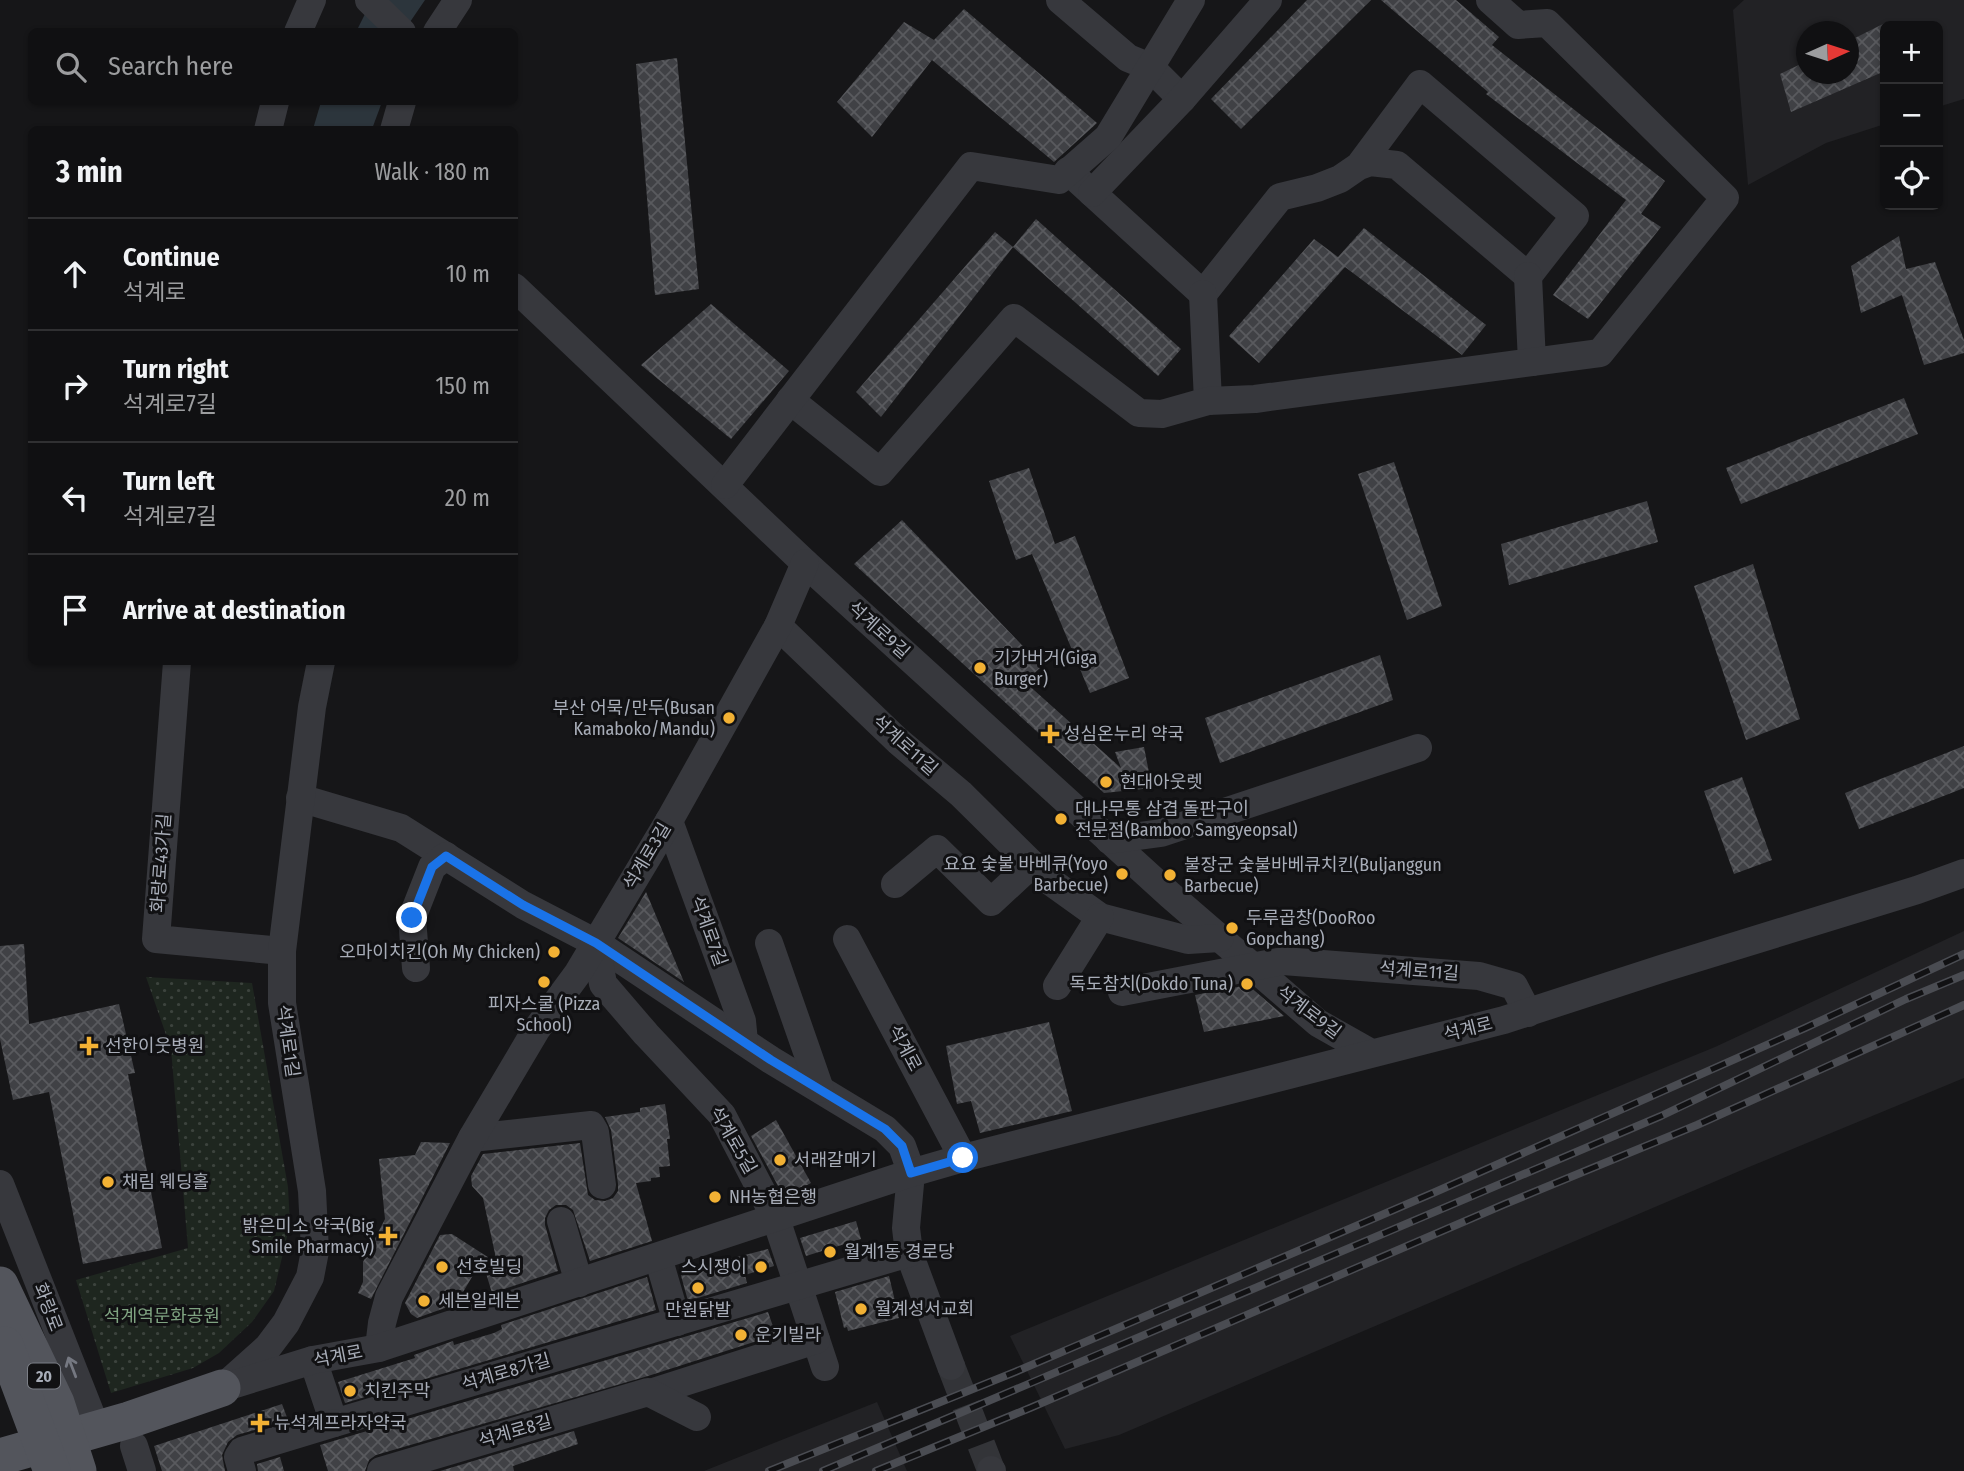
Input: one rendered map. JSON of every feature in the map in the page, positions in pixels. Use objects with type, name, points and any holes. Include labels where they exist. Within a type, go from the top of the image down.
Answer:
[{"type":"main road","name":"화랑로","points":[[0,1285],[56,1404],[78,1471]]},
{"type":"main road","name":"20","points":[[0,1334],[52,1471]]},
{"type":"main road","name":"석계로","points":[[0,1457],[97,1430],[222,1388]]},
{"type":"street","points":[[300,28],[312,0]]},
{"type":"street","points":[[369,0],[398,28]]},
{"type":"street","points":[[440,28],[458,0]]},
{"type":"street","points":[[1060,0],[1128,58],[1150,67],[1182,99]]},
{"type":"street","points":[[725,485],[971,166],[1059,180],[1108,137],[1191,0]]},
{"type":"street","points":[[1092,193],[1182,99],[1268,0]]},
{"type":"street","points":[[790,400],[880,472],[1014,318],[1139,413],[1162,414],[1208,401],[1255,399],[1600,353],[1725,198],[1547,23],[1518,25],[1490,0]]},
{"type":"street","points":[[1208,401],[1203,294],[1280,197],[1340,179],[1359,166],[1420,84],[1575,216],[1528,276],[1532,362]]},
{"type":"street","points":[[269,126],[274,105]]},
{"type":"street","points":[[395,126],[401,105]]},
{"type":"street","points":[[1359,166],[1378,162],[1397,165],[1528,276]]},
{"type":"street","points":[[1068,171],[1203,294]]},
{"type":"street","name":"석계로9길","points":[[518,291],[805,564],[1250,966],[1318,1023],[1371,1054]]},
{"type":"street","name":"석계로3길","points":[[379,1348],[389,1297],[472,1138],[536,1030],[578,973],[669,821],[778,626],[805,564]]},
{"type":"street","name":"석계로11길","points":[[778,626],[898,741],[961,794],[1047,879],[1100,917],[1188,940],[1220,938]]},
{"type":"street","name":"화랑로43가길","points":[[177,665],[156,939],[282,951]]},
{"type":"street","name":"석계로1길","points":[[222,1388],[268,1347],[286,1322],[310,1277],[315,1251],[312,1191],[282,1003],[282,951],[312,707],[320,665]]},
{"type":"street","points":[[1110,840],[1161,833],[1418,748]]},
{"type":"street","points":[[300,798],[401,828],[523,905],[596,943],[744,1042],[885,1129],[902,1146],[911,1173],[906,1228],[909,1253],[951,1366]]},
{"type":"street","name":"석계로7길","points":[[669,821],[742,1021],[744,1042]]},
{"type":"street","points":[[895,884],[937,849],[991,902],[1032,864]]},
{"type":"street","points":[[416,968],[412,918],[432,867],[446,856]]},
{"type":"street","name":"석계로","points":[[222,1388],[313,1360],[379,1348],[911,1173],[1528,1013],[1964,873]]},
{"type":"street","points":[[1057,986],[1100,917]]},
{"type":"street","name":"석계로","points":[[846,939],[963,1158]]},
{"type":"street","name":"석계로5길","points":[[596,943],[603,984],[722,1115],[776,1219],[825,1367]]},
{"type":"street","points":[[769,943],[820,1089]]},
{"type":"street","name":"석계로11길","points":[[1250,966],[1283,961],[1479,975],[1514,986],[1528,1013]]},
{"type":"street","points":[[1122,992],[1250,966]]},
{"type":"street","points":[[472,1138],[591,1125],[595,1132],[603,1185]]},
{"type":"street","name":"화랑로","points":[[0,1184],[97,1430]]},
{"type":"street","points":[[561,1221],[579,1283]]},
{"type":"street","name":"석계로8가길","points":[[240,1462],[242,1451],[909,1253]]},
{"type":"street","points":[[658,1257],[677,1322]]},
{"type":"street","name":"석계로8길","points":[[381,1471],[650,1393],[816,1340]]},
{"type":"street","points":[[313,1360],[334,1423]]},
{"type":"street","points":[[650,1393],[697,1416]]},
{"type":"shaded area","points":[[372,0],[425,0],[407,28],[358,28]]},
{"type":"shaded area","points":[[1744,0],[1964,0],[1964,99],[1943,105],[1943,21],[1880,21],[1880,126],[1826,143],[1748,185],[1733,10]]},
{"type":"shaded area","points":[[320,105],[381,105],[373,126],[314,126]]},
{"type":"shaded area","points":[[1964,931],[1964,1078],[1119,1435],[1065,1449],[1010,1336],[1715,1047]]},
{"type":"shaded area","points":[[877,1402],[907,1471],[704,1471]]},
{"type":"green space","name":"석계역문화공원","points":[[146,977],[252,983],[288,1187],[290,1224],[274,1291],[252,1322],[219,1353],[193,1368],[111,1393],[76,1280],[188,1248],[171,1049]]},
{"type":"building","points":[[1307,0],[1371,0],[1241,129],[1211,99]]},
{"type":"building","points":[[1381,0],[1456,0],[1499,37],[1492,45],[1665,181],[1641,214],[1661,227],[1588,319],[1553,295],[1626,200],[1486,94],[1488,92]]},
{"type":"building","points":[[964,9],[1097,123],[1054,162],[932,60],[872,137],[837,102],[904,22],[934,40]]},
{"type":"building","points":[[1880,26],[1880,73],[1859,82],[1859,36]]},
{"type":"building","points":[[677,58],[699,289],[655,295],[636,64]]},
{"type":"building","points":[[1796,66],[1796,84],[1855,84],[1791,112],[1780,74]]},
{"type":"building","points":[[1036,219],[1181,349],[1158,376],[1013,247]]},
{"type":"building","points":[[1364,228],[1486,325],[1462,355],[1345,267],[1259,363],[1229,336],[1314,239],[1338,257]]},
{"type":"building","points":[[995,232],[1013,247],[881,417],[856,392]]},
{"type":"building","points":[[1899,236],[1906,269],[1935,262],[1964,340],[1964,353],[1924,365],[1902,295],[1861,313],[1851,266]]},
{"type":"building","points":[[711,304],[789,371],[731,439],[641,365]]},
{"type":"building","points":[[1904,398],[1918,434],[1741,504],[1726,468]]},
{"type":"building","points":[[1394,462],[1442,606],[1407,620],[1358,474]]},
{"type":"building","points":[[1029,468],[1055,544],[1075,536],[1129,678],[1090,693],[1032,554],[1016,560],[989,481]]},
{"type":"building","points":[[1647,501],[1658,542],[1509,585],[1501,544]]},
{"type":"building","points":[[902,520],[1042,666],[1025,682],[1121,768],[1115,752],[1144,747],[1152,788],[1104,793],[854,564]]},
{"type":"building","points":[[1753,564],[1800,719],[1746,740],[1694,586]]},
{"type":"building","points":[[1380,655],[1393,700],[1220,763],[1205,718]]},
{"type":"building","points":[[1964,746],[1964,788],[1859,829],[1845,793]]},
{"type":"building","points":[[1742,777],[1772,860],[1734,874],[1704,791]]},
{"type":"building","points":[[646,892],[684,982],[618,938]]},
{"type":"building","points":[[24,944],[29,1024],[119,1004],[135,1073],[128,1074],[162,1248],[83,1264],[49,1092],[13,1100],[0,1039],[0,946]]},
{"type":"building","points":[[1248,985],[1284,1016],[1204,1032],[1195,995]]},
{"type":"building","points":[[1049,1022],[1072,1111],[980,1133],[971,1101],[957,1104],[946,1046]]},
{"type":"building","points":[[665,1104],[670,1139],[667,1139],[670,1166],[659,1167],[660,1177],[636,1183],[652,1241],[590,1261],[573,1210],[566,1205],[556,1205],[549,1210],[545,1225],[558,1271],[492,1293],[482,1260],[456,1304],[417,1318],[411,1314],[405,1303],[440,1235],[452,1234],[497,1263],[483,1198],[472,1186],[471,1176],[483,1154],[580,1143],[588,1195],[595,1200],[605,1201],[613,1198],[618,1191],[618,1184],[611,1130],[605,1117],[640,1112],[640,1108]]},
{"type":"building","name":"서래갈매기","points":[[776,1120],[811,1183],[784,1197],[751,1136]]},
{"type":"building","points":[[421,1142],[450,1143],[371,1299],[358,1293],[363,1282],[363,1262],[385,1219],[379,1159],[415,1155]]},
{"type":"building","points":[[856,1221],[861,1239],[806,1256],[800,1238]]},
{"type":"building","points":[[768,1249],[774,1266],[745,1275],[747,1283],[688,1301],[680,1272]]},
{"type":"building","points":[[889,1276],[899,1318],[848,1331],[847,1327],[844,1328],[835,1292]]},
{"type":"building","points":[[647,1277],[656,1310],[345,1403],[338,1382],[415,1358],[414,1355],[453,1341],[454,1345],[494,1333],[502,1329],[501,1325]]},
{"type":"building","points":[[768,1312],[776,1335],[648,1376],[376,1455],[369,1460],[365,1471],[328,1471],[320,1445]]},
{"type":"building","points":[[282,1404],[288,1420],[237,1435],[228,1442],[222,1455],[225,1471],[162,1471],[154,1446]]},
{"type":"building","points":[[574,1431],[578,1444],[513,1466],[514,1471],[440,1471]]},
{"type":"building","points":[[280,1457],[284,1471],[258,1471],[257,1464]]},
{"type":"tunnel","points":[[951,1366],[991,1470]]},
{"type":"railway","points":[[769,1471],[1015,1372],[1433,1193],[1805,1028],[1964,954]]},
{"type":"railway","points":[[823,1471],[1661,1116],[1906,999],[1964,975]]},
{"type":"railway","points":[[876,1471],[1697,1125],[1964,1005]]},
{"type":"place","name":"기가버거(Giga Burger)","points":[[980,668]]},
{"type":"place","name":"부산 어묵/만두(Busan Kamaboko/Mandu)","points":[[729,718]]},
{"type":"place","name":"성심온누리 약국","points":[[1050,734]]},
{"type":"place","name":"현대아웃렛","points":[[1106,782]]},
{"type":"place","name":"대나무통 삼겹 돌판구이 전문점(Bamboo Samgyeopsal)","points":[[1061,819]]},
{"type":"place","name":"요요 숯불 바베큐(Yoyo Barbecue)","points":[[1122,874]]},
{"type":"place","name":"불장군 숯불바베큐치킨(Buljanggun Barbecue)","points":[[1170,875]]},
{"type":"place","name":"두루곱창(DooRoo Gopchang)","points":[[1232,928]]},
{"type":"place","name":"오마이치킨(Oh My Chicken)","points":[[554,952]]},
{"type":"place","name":"피자스쿨 (Pizza School)","points":[[544,982]]},
{"type":"place","name":"독도참치(Dokdo Tuna)","points":[[1247,984]]},
{"type":"place","name":"선한이웃병원","points":[[89,1046]]},
{"type":"place","name":"서래갈매기","points":[[780,1160]]},
{"type":"place","name":"채림 웨딩홀","points":[[108,1182]]},
{"type":"place","name":"NH농협은행","points":[[715,1197]]},
{"type":"place","name":"밝은미소 약국(Big Smile Pharmacy)","points":[[388,1236]]},
{"type":"place","name":"월계1동 경로당","points":[[830,1252]]},
{"type":"place","name":"선호빌딩","points":[[442,1267]]},
{"type":"place","name":"스시쟁이","points":[[761,1267]]},
{"type":"place","name":"만원닭발","points":[[698,1288]]},
{"type":"place","name":"세븐일레븐","points":[[424,1301]]},
{"type":"place","name":"월계성서교회","points":[[861,1309]]},
{"type":"place","name":"운기빌라","points":[[741,1335]]},
{"type":"place","name":"치킨주막","points":[[350,1391]]},
{"type":"place","name":"뉴석계프라자약국","points":[[260,1423]]},
{"type":"route","points":[[412,918],[432,867],[446,856],[523,905],[596,943],[771,1060],[885,1129],[902,1146],[911,1173],[963,1158]]}]
